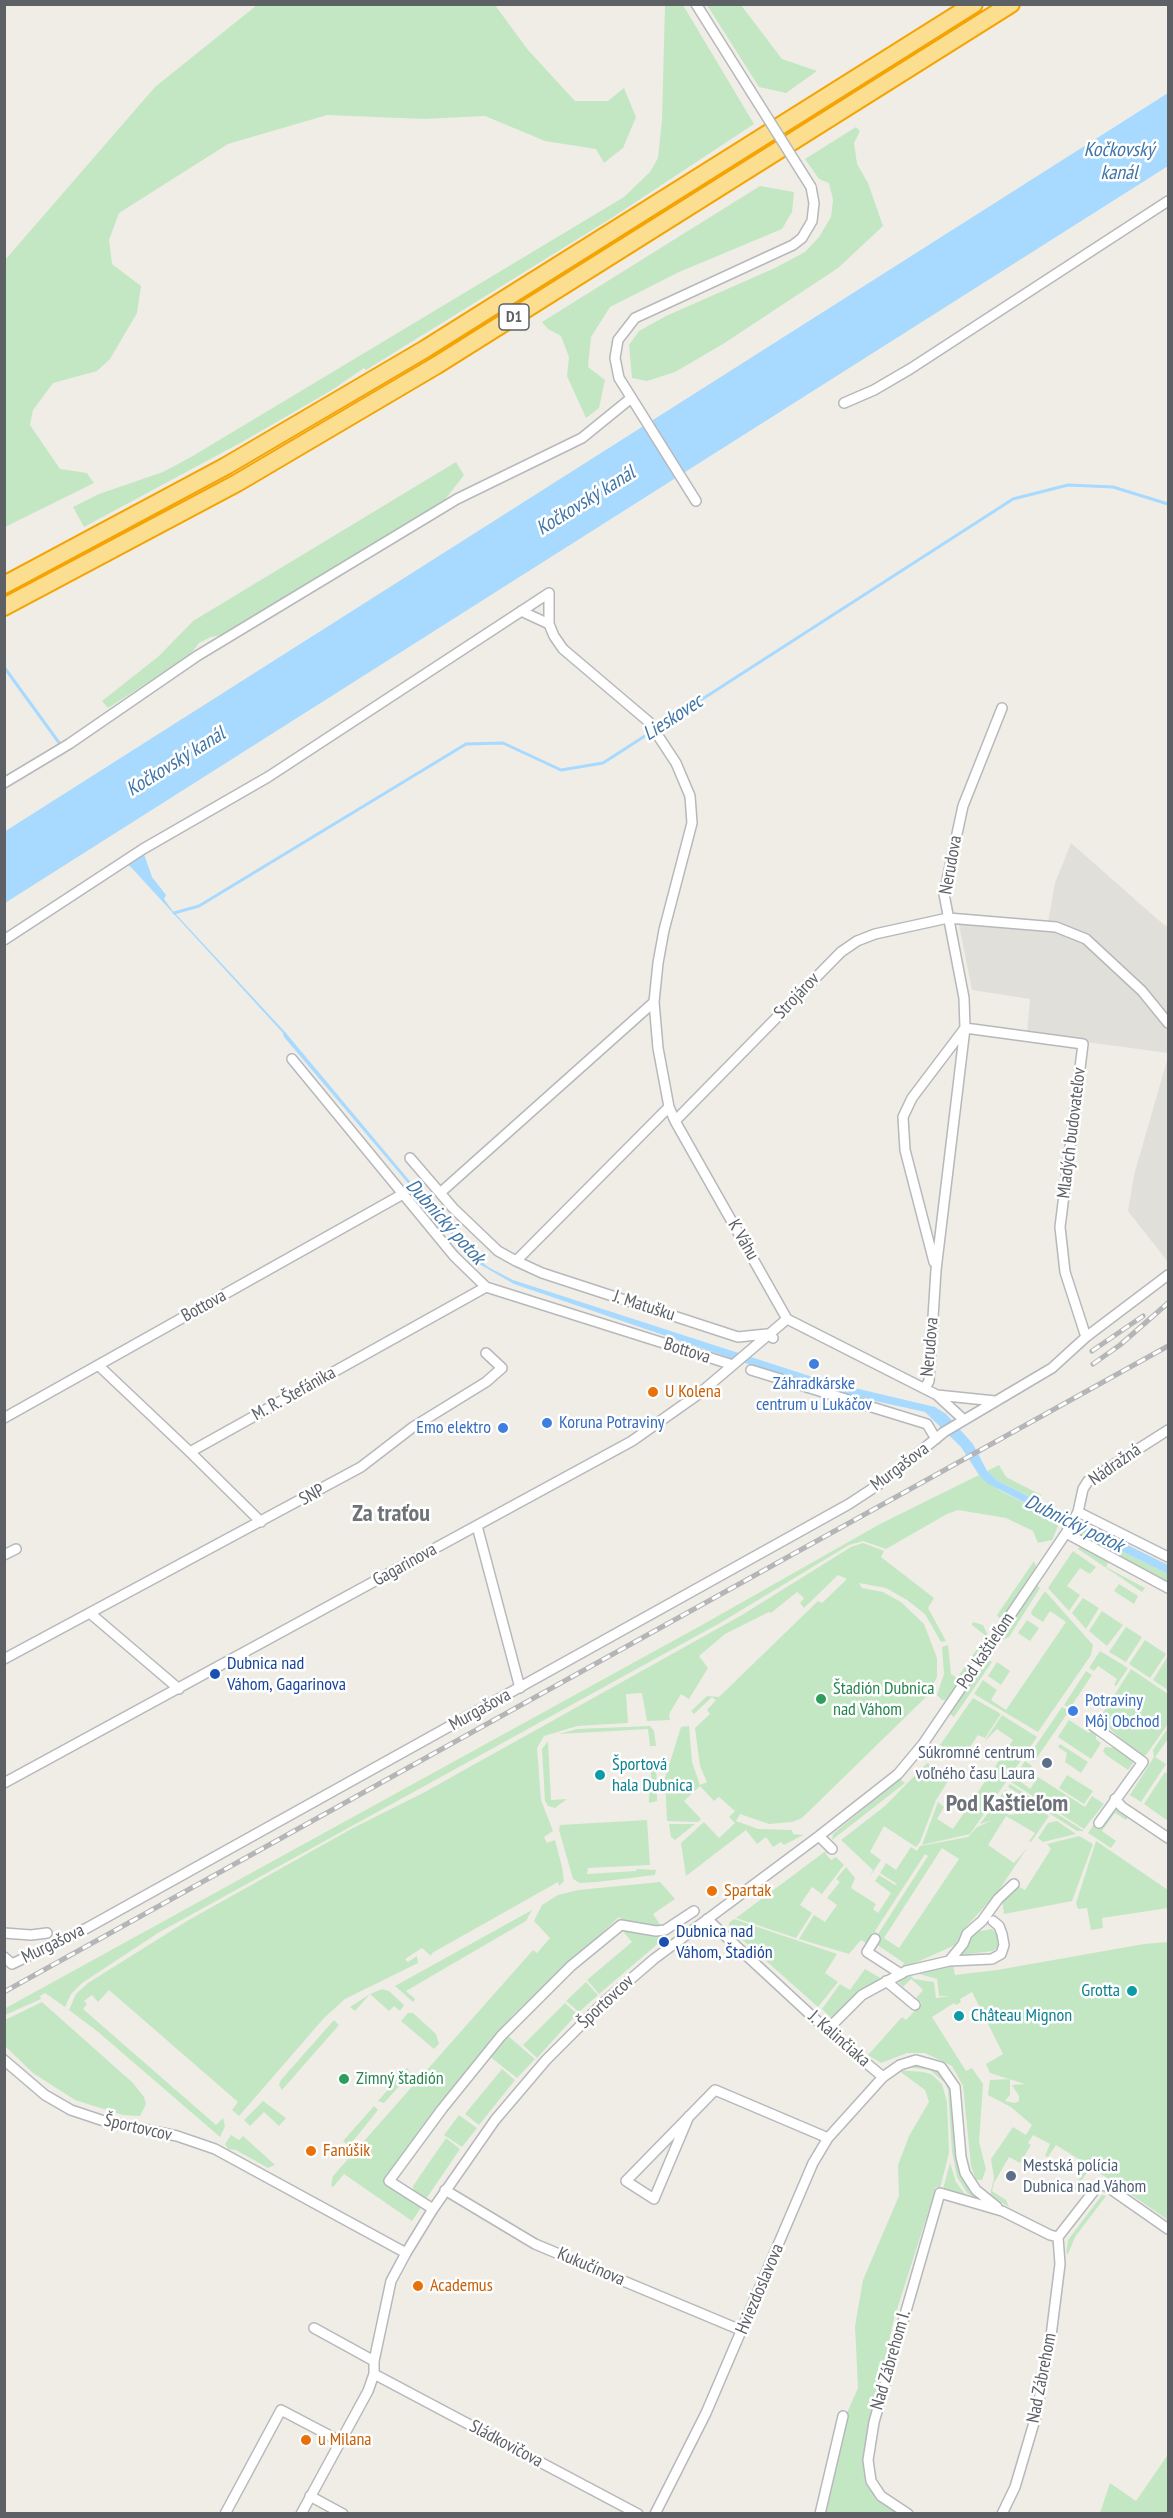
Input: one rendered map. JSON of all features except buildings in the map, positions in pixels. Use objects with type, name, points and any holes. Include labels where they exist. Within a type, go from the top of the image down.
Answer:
[{"type":"highway","name":"D1","points":[[4,585],[226,466],[424,349],[974,4]]},
{"type":"highway","name":"D1","points":[[4,607],[237,483],[437,365],[1011,4]]},
{"type":"street","points":[[696,4],[811,187],[814,203],[812,221],[802,238],[793,245],[635,318],[623,330],[615,349],[616,368],[630,399],[696,501]]},
{"type":"street","points":[[844,403],[874,390],[910,369],[1168,201]]},
{"type":"street","points":[[4,783],[69,744],[197,656],[457,499],[582,438],[630,399]]},
{"type":"street","points":[[4,940],[143,849],[267,777],[549,592],[549,624],[522,611]]},
{"type":"street","name":"K Váhu","points":[[549,624],[563,649],[650,722],[687,785],[692,804],[693,823],[664,930],[654,1002],[658,1048],[669,1107],[787,1319]]},
{"type":"street","name":"Nerudova","points":[[925,1388],[929,1381],[936,1270],[965,1028],[964,998],[944,894],[963,806],[1002,708]]},
{"type":"street","points":[[948,918],[1056,927],[1086,939],[1142,991],[1168,1023]]},
{"type":"street","name":"Strojárov","points":[[675,1121],[841,952],[857,941],[875,934],[948,918]]},
{"type":"street","points":[[441,1193],[654,1002]]},
{"type":"street","name":"Nerudova","points":[[936,1270],[905,1150],[903,1118],[912,1098],[965,1028]]},
{"type":"street","name":"Mladých budovateľov","points":[[965,1028],[1083,1044],[1060,1227],[1065,1272],[1086,1337]]},
{"type":"street","name":"Bottova","points":[[292,1059],[454,1256],[486,1287],[734,1364]]},
{"type":"street","points":[[516,1261],[669,1107]]},
{"type":"street","name":"J. Matušku","points":[[410,1158],[498,1251],[516,1261],[542,1273],[738,1337],[770,1336]]},
{"type":"street","name":"Bottova","points":[[4,1418],[403,1194]]},
{"type":"street","points":[[787,1319],[937,1395],[961,1422],[1052,1368],[1086,1337],[1168,1275]]},
{"type":"street","name":"M. R. Štefánika","points":[[190,1452],[486,1287]]},
{"type":"street","name":"Gagarinova","points":[[4,1783],[632,1441],[700,1394],[787,1319]]},
{"type":"street","name":"SNP","points":[[4,1659],[361,1467],[413,1427],[486,1382],[502,1368],[486,1353]]},
{"type":"street","points":[[98,1365],[261,1522]]},
{"type":"street","points":[[751,1370],[927,1424],[940,1435]]},
{"type":"street","points":[[937,1395],[995,1401]]},
{"type":"street","name":"Murgašova","points":[[4,1957],[12,1964],[87,1928],[849,1504],[884,1481],[940,1435],[961,1422]]},
{"type":"street","name":"Nádražná","points":[[1072,1522],[1088,1481],[1168,1430]]},
{"type":"street","points":[[1072,1522],[1168,1557]]},
{"type":"street","points":[[1072,1522],[1168,1588]]},
{"type":"street","name":"Pod kaštieľom","points":[[819,1836],[898,1774],[923,1744],[1072,1522]]},
{"type":"street","points":[[477,1526],[519,1688]]},
{"type":"street","points":[[4,1555],[16,1549]]},
{"type":"street","points":[[91,1614],[179,1689]]},
{"type":"street","points":[[1092,1725],[1143,1762],[1099,1823]]},
{"type":"street","points":[[923,1744],[932,1752]]},
{"type":"street","points":[[1115,1799],[1122,1807],[1168,1838]]},
{"type":"street","points":[[819,1836],[832,1849]]},
{"type":"street","name":"Športovcov","points":[[301,2514],[368,2391],[374,2374],[374,2361],[391,2282],[433,2209],[495,2120],[546,2060],[603,2003],[707,1919],[819,1836]]},
{"type":"street","points":[[949,1961],[963,1944],[967,1934],[982,1921],[998,1899],[1014,1884]]},
{"type":"street","points":[[433,2209],[389,2181],[442,2109],[501,2036],[571,1966],[621,1925],[656,1932],[665,1930],[694,1911]]},
{"type":"street","name":"J. Kalinčiaka","points":[[707,1919],[827,2030],[883,2077],[900,2065],[916,2060],[941,2067],[955,2086],[961,2157],[965,2173],[976,2190],[1002,2211]]},
{"type":"street","points":[[827,2030],[862,1995],[901,1974],[927,1965],[949,1961],[992,1959],[1000,1954],[1004,1945],[1002,1934],[999,1926],[993,1921]]},
{"type":"street","name":"Murgašova","points":[[4,1933],[31,1935],[47,1933]]},
{"type":"street","points":[[875,1939],[867,1952],[901,1974]]},
{"type":"street","points":[[886,1981],[915,2005]]},
{"type":"street","name":"Športovcov","points":[[4,2060],[45,2095],[70,2110],[215,2149],[406,2253]]},
{"type":"street","name":"Hviezdoslavova","points":[[655,2514],[706,2413],[743,2331],[813,2163],[828,2138],[883,2077]]},
{"type":"street","points":[[689,2116],[654,2199],[626,2181],[714,2090],[828,2138]]},
{"type":"street","points":[[1002,2211],[1058,2237],[1097,2187],[1105,2185],[1168,2229]]},
{"type":"street","name":"Kukučínova","points":[[446,2190],[535,2244],[743,2331]]},
{"type":"street","name":"Nad Zábrehom I.","points":[[908,2514],[881,2496],[871,2481],[868,2460],[874,2421],[940,2193],[1002,2211]]},
{"type":"street","name":"Nad Zábrehom","points":[[1002,2514],[1015,2487],[1036,2416],[1051,2336],[1060,2265],[1058,2237]]},
{"type":"street","points":[[314,2328],[374,2361]]},
{"type":"street","name":"Sládkovičova","points":[[374,2374],[638,2514]]},
{"type":"street","points":[[225,2514],[281,2410],[340,2441]]},
{"type":"street","points":[[820,2514],[843,2415]]},
{"type":"street","points":[[310,2496],[343,2514]]},
{"type":"shaded area","points":[[1071,843],[1164,925],[1168,926],[1168,1053],[1027,1034],[1030,999],[972,990],[957,915],[1048,922],[1055,883]]},
{"type":"shaded area","points":[[1168,1057],[1168,1262],[1128,1211],[1134,1175]]},
{"type":"green space","points":[[257,5],[495,5],[528,50],[575,101],[608,101],[624,88],[636,117],[623,148],[604,163],[596,149],[545,141],[485,116],[424,119],[327,115],[228,144],[119,213],[109,240],[112,264],[141,286],[137,313],[110,359],[97,371],[53,383],[33,410],[30,425],[60,469],[87,473],[94,483],[5,527],[5,260],[155,87]]},
{"type":"green space","points":[[665,5],[683,5],[754,124],[610,219],[366,370],[364,368],[332,390],[242,442],[84,527],[73,507],[99,494],[163,472],[191,457],[624,197],[650,172],[658,158],[662,119]]},
{"type":"green space","points":[[707,5],[741,5],[782,59],[817,71],[786,93],[759,87]]},
{"type":"green space","points":[[856,127],[860,131],[854,143],[857,164],[868,183],[883,226],[838,268],[723,344],[675,372],[647,381],[632,378],[629,345],[639,331],[666,316],[775,268],[805,252],[819,237],[831,217],[833,200],[829,183],[819,179],[805,159]]},
{"type":"green space","points":[[760,186],[794,192],[792,212],[782,229],[679,272],[610,307],[591,337],[588,367],[605,380],[599,408],[586,418],[567,376],[569,357],[561,336],[548,329],[542,322]]},
{"type":"green space","points":[[456,462],[464,475],[444,501],[229,634],[211,637],[199,643],[189,656],[108,708],[102,701],[159,656],[193,621]]},
{"type":"green space","points":[[999,1465],[1006,1477],[1041,1495],[1039,1501],[998,1481],[987,1471]]},
{"type":"green space","points":[[979,1475],[999,1490],[1060,1521],[1052,1540],[1038,1543],[1033,1531],[1006,1518],[958,1510],[886,1549],[863,1541],[849,1545],[720,1623],[158,1933],[82,1983],[71,1994],[65,2007],[45,1993],[40,1996],[41,1999],[5,2015],[4,2009],[702,1625],[880,1524]]},
{"type":"green space","points":[[1081,1531],[1168,1574],[1168,1583],[1079,1535]]},
{"type":"green space","points":[[863,1543],[884,1551],[881,1557],[934,1598],[928,1608],[946,1641],[941,1642],[925,1614],[907,1600],[886,1588],[859,1583],[862,1588],[883,1592],[901,1602],[924,1624],[937,1658],[937,1677],[926,1697],[802,1818],[792,1822],[769,1824],[740,1814],[736,1821],[758,1829],[792,1830],[793,1834],[803,1835],[784,1845],[781,1842],[773,1847],[766,1837],[757,1844],[746,1830],[686,1876],[681,1843],[704,1822],[719,1838],[735,1823],[729,1817],[735,1811],[719,1797],[714,1801],[700,1786],[684,1801],[701,1819],[698,1822],[667,1821],[665,1778],[681,1727],[689,1726],[692,1762],[700,1785],[707,1782],[700,1766],[695,1728],[710,1714],[707,1710],[716,1700],[712,1697],[694,1714],[691,1711],[707,1696],[719,1697],[818,1601],[822,1603],[847,1579],[838,1575],[804,1608],[800,1603],[804,1598],[797,1592],[771,1613],[725,1634],[699,1656],[708,1668],[689,1699],[681,1694],[669,1714],[670,1720],[647,1721],[642,1693],[626,1694],[628,1723],[577,1726],[544,1736],[537,1748],[541,1800],[553,1831],[544,1837],[547,1843],[555,1840],[564,1881],[559,1886],[558,1882],[432,1953],[431,1956],[422,1948],[405,1959],[408,1962],[417,1956],[418,1963],[345,1999],[324,2018],[239,2116],[232,2110],[238,2102],[109,1990],[98,2002],[92,1995],[84,2001],[87,2004],[83,2009],[216,2125],[223,2118],[225,2126],[220,2137],[97,2031],[69,2010],[76,1994],[88,1983],[187,1921],[353,1828],[423,1793],[742,1615],[851,1547]]},
{"type":"green space","points":[[1080,1546],[1109,1561],[1106,1567],[1145,1588],[1142,1592],[1078,1549]]},
{"type":"green space","points":[[1073,1551],[1096,1567],[1090,1574],[1080,1568],[1067,1586],[1080,1595],[1069,1611],[1048,1588]]},
{"type":"green space","points":[[1034,1561],[1036,1567],[1002,1618],[999,1618],[997,1615]]},
{"type":"green space","points":[[1035,1583],[1040,1588],[1009,1637],[1002,1640]]},
{"type":"green space","points":[[1119,1584],[1138,1596],[1134,1604],[1114,1591]]},
{"type":"green space","points":[[1045,1591],[1093,1645],[1091,1655],[1038,1732],[974,1694],[983,1680],[997,1690],[991,1700],[1006,1710],[1066,1622],[1050,1611],[1043,1622],[1032,1615],[1031,1612]]},
{"type":"green space","points":[[1083,1598],[1099,1608],[1086,1629],[1072,1613]]},
{"type":"green space","points":[[1102,1611],[1123,1625],[1107,1646],[1089,1631]]},
{"type":"green space","points":[[1027,1620],[1039,1628],[1030,1641],[1018,1633]]},
{"type":"green space","points":[[973,1622],[983,1625],[989,1638],[947,1700],[942,1700],[937,1695],[944,1674],[942,1647],[948,1645],[951,1674],[957,1678],[986,1636],[972,1625]]},
{"type":"green space","points":[[1126,1627],[1142,1637],[1126,1662],[1109,1652]]},
{"type":"green space","points":[[1145,1640],[1166,1654],[1150,1678],[1129,1664]]},
{"type":"green space","points":[[1100,1651],[1128,1668],[1116,1686],[1114,1685],[1117,1679],[1098,1666],[1094,1671],[1089,1668]]},
{"type":"green space","points":[[1168,1656],[1168,1690],[1153,1680]]},
{"type":"green space","points":[[986,1659],[992,1662],[954,1717],[950,1714]]},
{"type":"green space","points":[[997,1662],[1010,1671],[1001,1685],[988,1676]]},
{"type":"green space","points":[[1131,1669],[1168,1694],[1168,1724],[1146,1755],[1140,1756],[1099,1719]]},
{"type":"green space","points":[[1086,1671],[1092,1675],[1070,1708],[1064,1705]]},
{"type":"green space","points":[[973,1698],[1001,1714],[985,1738],[978,1735],[962,1759],[940,1745]]},
{"type":"green space","points":[[1062,1707],[1069,1711],[1034,1762],[1028,1757]]},
{"type":"green space","points":[[1002,1715],[1037,1737],[970,1834],[922,1845],[938,1802],[944,1807],[937,1819],[953,1829],[1013,1740],[997,1729],[984,1742]]},
{"type":"green space","points":[[1069,1720],[1089,1733],[1091,1730],[1096,1732],[1096,1739],[1101,1743],[1091,1759],[1058,1737]]},
{"type":"green space","points":[[650,1726],[654,1731],[656,1746],[650,1746],[648,1729],[559,1734],[577,1729]]},
{"type":"green space","points":[[1168,1728],[1168,1739],[1155,1757],[1166,1764],[1141,1802],[1130,1795],[1154,1757],[1153,1750]]},
{"type":"green space","points":[[548,1741],[551,1800],[567,1799],[555,1808],[548,1806],[545,1801],[542,1749]]},
{"type":"green space","points":[[1060,1744],[1088,1762],[1081,1773],[1065,1762],[1067,1753],[1058,1747]]},
{"type":"green space","points":[[1105,1747],[1119,1748],[1136,1759],[1128,1770],[1106,1755],[1103,1751]]},
{"type":"green space","points":[[650,1759],[656,1759],[657,1801],[649,1803],[652,1790]]},
{"type":"green space","points":[[1025,1761],[1032,1766],[1021,1782],[1030,1789],[1038,1777],[1085,1807],[1092,1796],[1104,1804],[1084,1829],[1011,1782]]},
{"type":"green space","points":[[927,1763],[950,1778],[936,1800],[920,1842],[916,1847],[884,1826],[870,1852],[881,1860],[870,1876],[873,1870],[841,1840],[885,1806]]},
{"type":"green space","points":[[1165,1772],[1168,1774],[1168,1821],[1144,1804]]},
{"type":"green space","points":[[1067,1775],[1093,1791],[1084,1804],[1059,1788]]},
{"type":"green space","points":[[900,1779],[905,1783],[832,1840],[833,1834]]},
{"type":"green space","points":[[1010,1784],[1084,1831],[1077,1831],[1008,1787]]},
{"type":"green space","points":[[1005,1790],[1034,1806],[1008,1815],[1041,1811],[1049,1816],[1031,1842],[1029,1841],[1035,1833],[1006,1816],[988,1845],[1014,1863],[1027,1848],[997,1893],[964,1929],[955,1945],[904,1968],[902,1967],[904,1963],[873,1942],[871,1946],[861,1940],[849,1954],[799,1939],[814,1915],[825,1922],[837,1905],[827,1898],[840,1882],[836,1879],[846,1867],[855,1878],[851,1888],[876,1904],[873,1909],[878,1913],[891,1893],[875,1881],[879,1875],[897,1884],[880,1873],[886,1863],[896,1870],[911,1847],[917,1851],[920,1846],[968,1837],[977,1827],[993,1820],[980,1824]],"holes":[[[942,1848],[959,1859],[899,1948],[884,1938]],[[925,1854],[928,1856],[878,1934],[875,1931]]]},
{"type":"green space","points":[[1115,1808],[1128,1817],[1126,1820],[1115,1813],[1102,1831],[1116,1841],[1111,1848],[1088,1833],[1096,1821]]},
{"type":"green space","points":[[647,1820],[650,1865],[588,1868],[587,1874],[636,1871],[637,1869],[656,1870],[655,1875],[580,1883],[573,1879],[559,1830],[560,1825]]},
{"type":"green space","points":[[1057,1821],[1076,1834],[1043,1842],[1038,1838],[1048,1823]]},
{"type":"green space","points":[[669,1824],[695,1824],[675,1840],[671,1837]]},
{"type":"green space","points":[[1079,1836],[1093,1844],[1072,1901],[1004,1914],[1002,1900],[1017,1886],[1025,1890],[1051,1849],[1047,1844]]},
{"type":"green space","points":[[1096,1841],[1168,1890],[1168,1908],[1102,1918],[1103,1928],[1091,1930],[1087,1908],[1078,1909],[1076,1903]]},
{"type":"green space","points":[[827,1850],[826,1854],[831,1860],[836,1857],[844,1865],[822,1894],[812,1887],[800,1905],[812,1913],[796,1938],[736,1918]]},
{"type":"green space","points":[[660,1882],[675,1899],[653,1914],[663,1929],[623,1921],[619,1917],[515,2013],[422,2126],[388,2176],[422,2206],[412,2221],[344,2174],[333,2187],[331,2186],[333,2176],[533,1950],[537,1953],[550,1938],[534,1921],[542,1905],[558,1895],[578,1890]]},
{"type":"green space","points":[[532,1910],[526,1921],[406,1991],[415,1999],[413,2002],[395,1986]]},
{"type":"green space","points":[[734,1919],[837,1954],[825,1973],[838,1982],[818,2007],[729,1928],[729,1923]]},
{"type":"green space","points":[[621,1929],[665,1933],[667,1936],[599,1994],[587,1980],[632,1942]]},
{"type":"green space","points":[[992,1929],[997,1935],[998,1947],[993,1951],[960,1955],[975,1932]]},
{"type":"green space","points":[[1168,1942],[1168,2220],[1091,2167],[1072,2194],[1070,2193],[1088,2165],[1056,2145],[1048,2157],[1045,2156],[1050,2144],[1033,2135],[1028,2143],[1031,2145],[1020,2163],[1009,2157],[994,2183],[992,2191],[1006,2200],[1009,2207],[990,2195],[994,2178],[991,2159],[1013,2127],[1026,2135],[1032,2125],[1011,2107],[988,2095],[990,2080],[1009,2079],[990,2073],[986,2064],[1003,2054],[972,1992],[960,1999],[961,2002],[956,2005],[954,2003],[932,2017],[966,2071],[972,2068],[983,2084],[979,2142],[986,2169],[982,2180],[976,2180],[971,2166],[963,2086],[952,2066],[925,2053],[907,2053],[881,2063],[868,2055],[902,2017],[906,2020],[922,2003],[916,1998],[923,1990],[919,1986],[911,1979],[903,1987],[895,1979],[909,1974],[914,1979],[934,1982],[936,1998],[950,1996],[939,1996],[937,1979],[912,1972],[953,1965],[955,1975]],"holes":[[[1010,2079],[1025,2084],[1012,2085],[1019,2096],[1019,2101],[1015,2103],[1005,2101],[1010,2095]]]},
{"type":"green space","points":[[865,1969],[882,1979],[860,1990],[834,2018],[830,2017],[822,2009],[840,1984],[850,1990]]},
{"type":"green space","points":[[586,1982],[598,1995],[579,2012],[566,2001]]},
{"type":"green space","points":[[382,1989],[389,1991],[404,2005],[400,2011],[394,2006],[389,2011],[370,1994]]},
{"type":"green space","points":[[370,1994],[355,2011],[350,2007]]},
{"type":"green space","points":[[42,2002],[133,2083],[144,2097],[146,2104],[140,2116],[123,2115],[75,2100],[33,2073],[5,2046],[5,2020]]},
{"type":"green space","points":[[565,2003],[577,2014],[537,2058],[523,2045]]},
{"type":"green space","points":[[408,2013],[413,2013],[436,2034],[439,2044],[434,2049],[401,2021]]},
{"type":"green space","points":[[334,2020],[339,2025],[282,2090],[279,2085],[281,2080]]},
{"type":"green space","points":[[508,2036],[535,2059],[517,2078],[489,2056]]},
{"type":"green space","points":[[915,2065],[938,2070],[950,2085],[959,2169],[968,2188],[981,2202],[967,2193],[957,2177],[952,2152],[948,2090],[945,2083],[930,2070],[905,2067]]},
{"type":"green space","points":[[407,2068],[411,2073],[384,2103],[378,2101]]},
{"type":"green space","points":[[502,2069],[515,2080],[479,2125],[465,2114]]},
{"type":"green space","points":[[898,2070],[931,2074],[942,2084],[947,2102],[949,2153],[940,2188],[936,2187],[894,2319],[868,2434],[878,2497],[901,2513],[821,2514],[846,2415],[858,2388],[855,2326],[863,2280],[899,2196],[898,2165],[909,2136],[929,2102],[925,2090]]},
{"type":"green space","points":[[263,2101],[286,2118],[279,2126],[264,2112],[250,2126],[244,2120]]},
{"type":"green space","points":[[374,2106],[378,2110],[349,2146],[343,2141]]},
{"type":"green space","points":[[459,2115],[477,2128],[462,2147],[444,2135]]},
{"type":"green space","points":[[231,2135],[239,2140],[243,2136],[275,2165],[268,2168],[236,2150],[228,2149],[225,2144]]},
{"type":"green space","points":[[446,2138],[460,2149],[426,2199],[413,2190],[413,2186]]},
{"type":"green space","points":[[950,2163],[956,2182],[968,2198],[943,2189]]},
{"type":"green space","points":[[1102,2195],[1106,2196],[1075,2237],[1068,2254],[1066,2253],[1068,2240]]},
{"type":"green space","points":[[1167,2456],[1168,2513],[1100,2513],[1110,2483],[1136,2501]]},
{"type":"water","name":"Kočkovský kanál","points":[[1168,93],[1168,166],[5,903],[4,832]]},
{"type":"water","points":[[144,854],[152,877],[166,895],[164,899],[172,910],[285,1032],[465,1247],[488,1267],[513,1280],[825,1381],[935,1407],[946,1414],[973,1444],[987,1471],[998,1481],[1064,1514],[1060,1521],[987,1483],[979,1475],[961,1447],[925,1412],[830,1391],[748,1364],[514,1284],[474,1261],[284,1037],[283,1033],[129,865]]},
{"type":"water","points":[[1085,1524],[1168,1565],[1168,1574],[1081,1531]]},
{"type":"waterway","name":"Lieskovec","points":[[174,913],[199,906],[466,744],[503,743],[561,770],[603,763],[1013,499],[1068,485],[1113,487],[1168,504]]},
{"type":"waterway","name":"Dubnický potok","points":[[4,667],[60,744]]},
{"type":"waterway","name":"Dubnický potok","points":[[1060,1517],[1086,1530]]},
{"type":"railway","points":[[1093,1364],[1120,1345],[1168,1303]]},
{"type":"railway","points":[[1092,1351],[1143,1316]]},
{"type":"railway","points":[[4,1992],[1168,1346]]},
{"type":"place","name":"Záhradkárske centrum u Lukáčov","points":[[814,1364]]},
{"type":"place","name":"U Kolena","points":[[653,1392]]},
{"type":"place","name":"Koruna Potraviny","points":[[547,1423]]},
{"type":"place","name":"Emo elektro","points":[[503,1428]]},
{"type":"place","name":"Dubnica nad Váhom, Gagarinova","points":[[215,1674]]},
{"type":"place","name":"Štadión Dubnica nad Váhom","points":[[821,1699]]},
{"type":"place","name":"Potraviny Môj Obchod","points":[[1073,1711]]},
{"type":"place","name":"Súkromné centrum voľného času Laura","points":[[1047,1763]]},
{"type":"place","name":"Športová hala Dubnica","points":[[600,1775]]},
{"type":"place","name":"Spartak","points":[[712,1891]]},
{"type":"place","name":"Dubnica nad Váhom, Štadión","points":[[664,1942]]},
{"type":"place","name":"Grotta","points":[[1132,1991]]},
{"type":"place","name":"Château Mignon","points":[[959,2016]]},
{"type":"place","name":"Zimný štadión","points":[[344,2079]]},
{"type":"place","name":"Fanúšik","points":[[311,2151]]},
{"type":"place","name":"Mestská polícia Dubnica nad Váhom","points":[[1011,2176]]},
{"type":"place","name":"Academus","points":[[418,2286]]},
{"type":"place","name":"u Milana","points":[[306,2440]]},
{"type":"district","name":"Za traťou","points":[[391,1514]]},
{"type":"district","name":"Pod Kaštieľom","points":[[1007,1804]]}]
